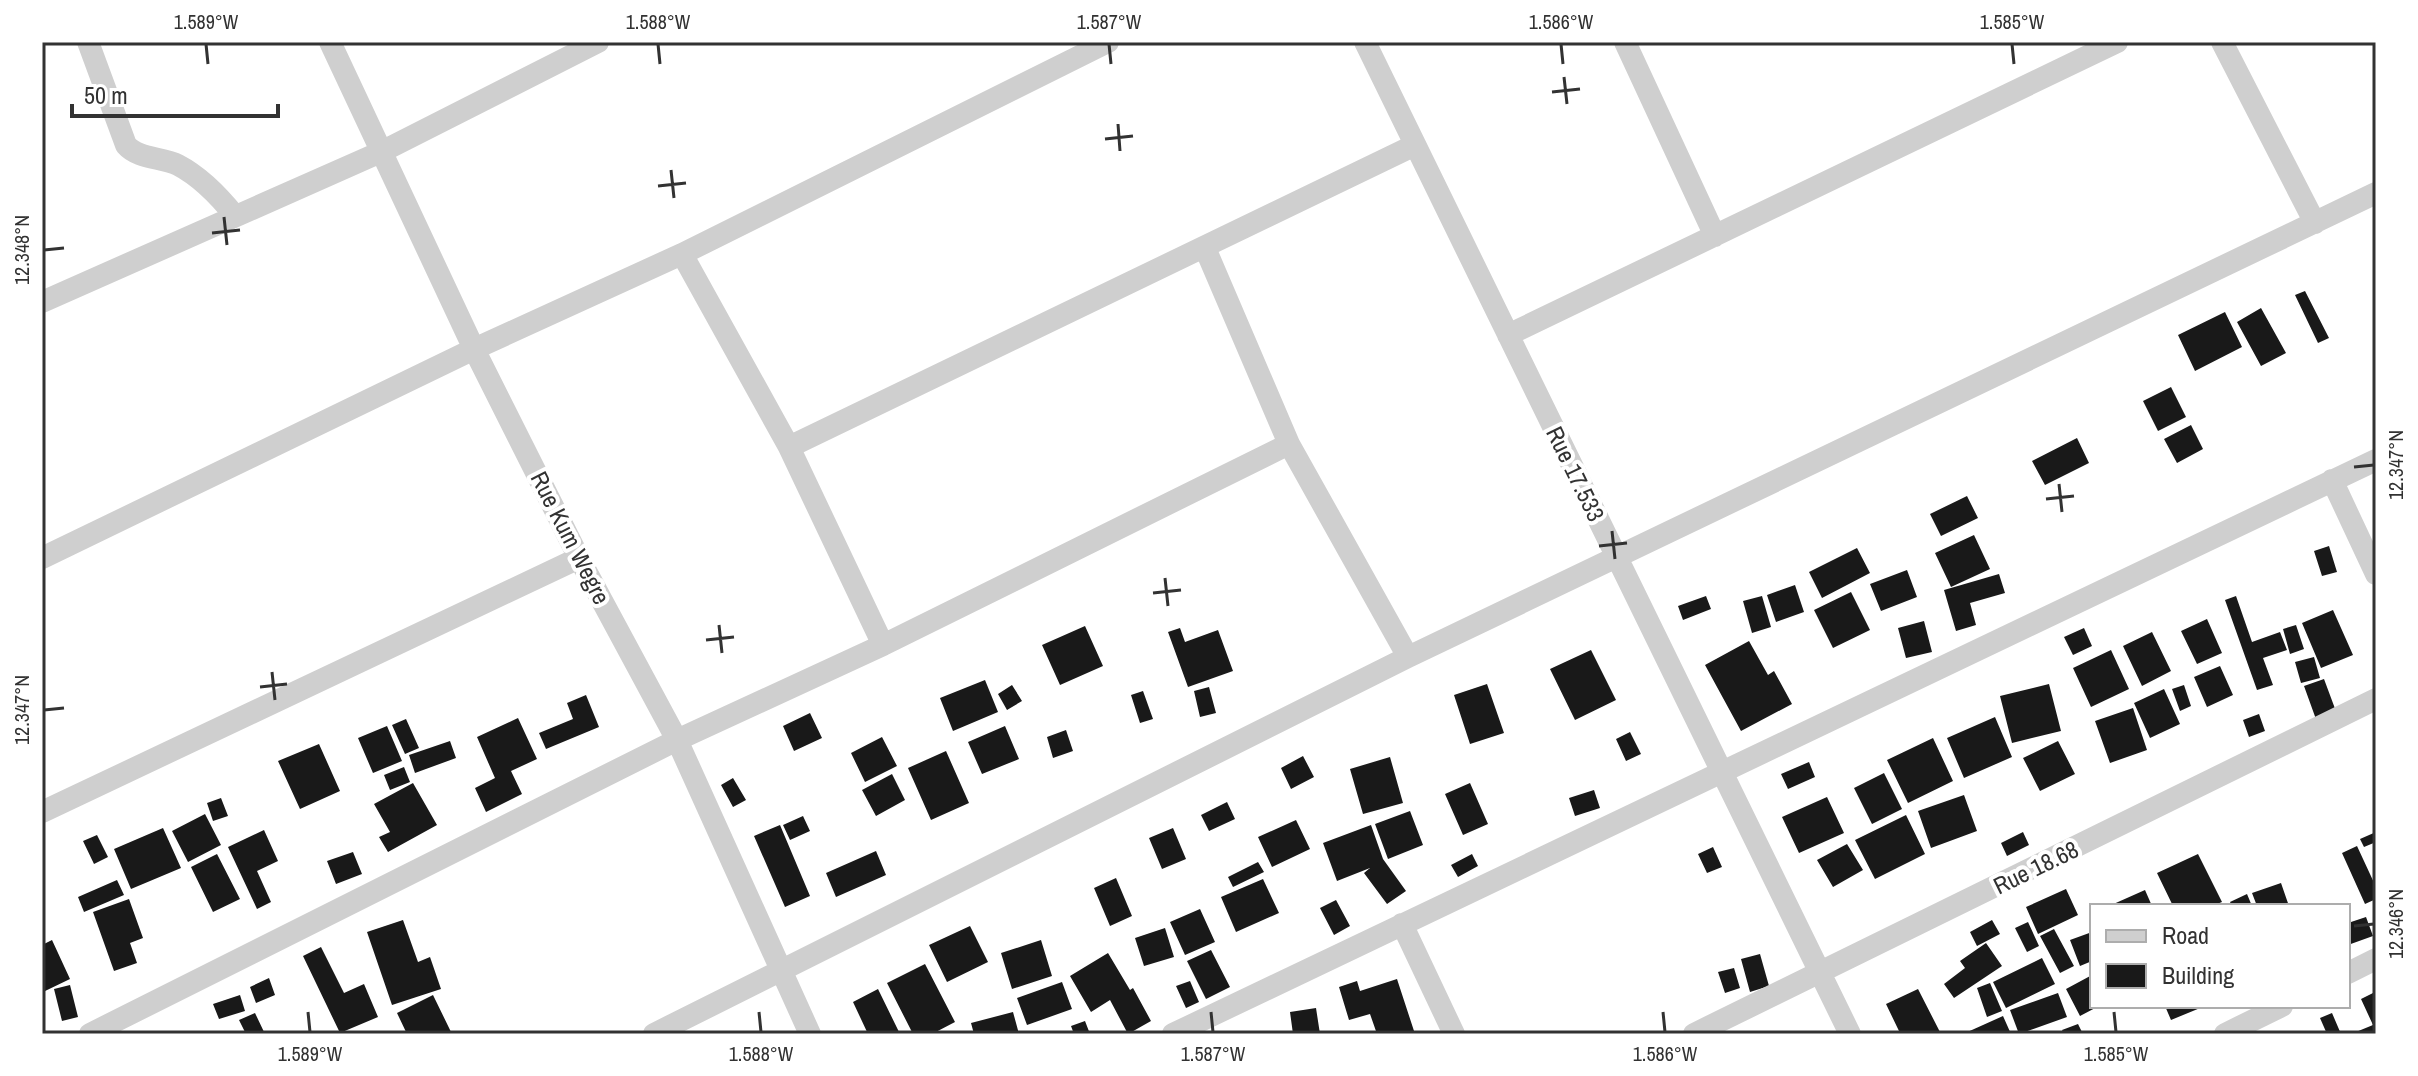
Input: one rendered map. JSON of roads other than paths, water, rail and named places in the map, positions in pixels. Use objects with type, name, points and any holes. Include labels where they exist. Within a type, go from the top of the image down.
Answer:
[{"type":"street","points":[[88,42],[130,150],[169,162],[188,172],[215,192],[235,216]]},
{"type":"street","name":"Rue Kum Wegre","points":[[330,42],[474,349],[579,558],[677,740],[810,1034]]},
{"type":"street","points":[[42,302],[383,151],[598,42]]},
{"type":"street","points":[[42,558],[474,349],[682,254],[1108,42]]},
{"type":"street","name":"Rue 17.533","points":[[1365,42],[1850,1034]]},
{"type":"street","points":[[1508,335],[2117,42]]},
{"type":"street","points":[[2222,42],[2315,223]]},
{"type":"street","points":[[1628,43],[1715,236]]},
{"type":"street","points":[[789,447],[1415,145]]},
{"type":"street","points":[[654,1034],[1408,657],[1616,560],[2376,193]]},
{"type":"street","points":[[1205,248],[1289,444],[1408,657]]},
{"type":"street","points":[[682,254],[789,447],[883,645]]},
{"type":"street","points":[[90,1034],[677,740],[883,645],[1289,444]]},
{"type":"street","points":[[1173,1034],[2376,460]]},
{"type":"street","points":[[2332,480],[2376,574]]},
{"type":"street","points":[[42,812],[579,558]]},
{"type":"street","name":"Rue 18.68","points":[[1694,1034],[1820,975],[2376,699]]},
{"type":"street","points":[[1402,924],[1454,1034]]},
{"type":"street","points":[[2350,972],[2376,959]]},
{"type":"street","points":[[2225,1034],[2278,1008]]}]
